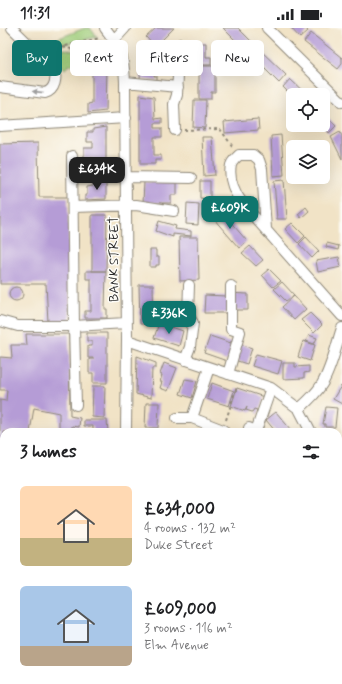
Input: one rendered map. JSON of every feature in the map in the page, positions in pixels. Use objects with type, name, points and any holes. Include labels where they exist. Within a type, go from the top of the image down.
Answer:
[{"type":"street","points":[[12,28],[24,40]]},
{"type":"street","points":[[110,34],[125,28]]},
{"type":"street","points":[[267,28],[342,102]]},
{"type":"street","points":[[0,87],[41,93],[49,92],[54,84],[55,76]]},
{"type":"street","name":"BANK STREET","points":[[125,76],[126,428]]},
{"type":"street","points":[[175,130],[174,104],[177,95],[178,76]]},
{"type":"street","points":[[126,82],[178,87]]},
{"type":"street","points":[[0,126],[126,118]]},
{"type":"street","points":[[266,229],[262,169],[259,160],[253,155],[239,155],[233,160],[231,165],[233,186],[236,195],[342,316]]},
{"type":"street","points":[[72,156],[76,405]]},
{"type":"street","points":[[126,177],[191,178]]},
{"type":"street","points":[[73,207],[136,205],[174,211]]},
{"type":"street","points":[[185,360],[190,347],[193,323],[188,315],[190,285]]},
{"type":"street","points":[[228,374],[240,332],[231,329],[231,286]]},
{"type":"street","points":[[0,321],[18,326],[74,326],[126,323]]},
{"type":"street","points":[[299,409],[308,401],[322,384],[342,328]]},
{"type":"street","points":[[127,340],[271,388],[299,409],[309,428]]},
{"type":"street","points":[[192,418],[209,368]]},
{"type":"street","points":[[257,428],[271,388]]},
{"type":"street","points":[[177,418],[192,418],[218,428]]},
{"type":"path","points":[[62,47],[110,34]]},
{"type":"path","points":[[62,47],[70,49]]},
{"type":"path","points":[[175,130],[220,129],[239,155]]},
{"type":"path","points":[[224,428],[240,378]]},
{"type":"green space","points":[[85,28],[90,28],[97,37],[83,40],[70,40],[70,43],[62,45],[62,40],[54,40]]},
{"type":"green space","points":[[62,50],[70,50],[70,65],[65,69],[62,66]]},
{"type":"building","points":[[156,28],[174,28],[162,40],[149,40],[146,37]]},
{"type":"building","points":[[223,28],[238,28],[250,40],[235,40]]},
{"type":"building","points":[[291,28],[305,28],[308,31],[300,38]]},
{"type":"building","points":[[311,33],[342,58],[342,64],[338,69],[304,42]]},
{"type":"building","points":[[203,43],[206,43],[206,57],[211,57],[211,65],[203,65]]},
{"type":"building","points":[[264,54],[286,75],[279,83],[264,68]]},
{"type":"building","points":[[203,66],[211,66],[211,76],[215,76],[215,92],[211,92],[211,99],[199,99],[199,76],[203,76]]},
{"type":"building","points":[[92,76],[107,76],[106,111],[88,113],[88,104],[92,103]]},
{"type":"building","points":[[140,76],[157,76],[157,81],[140,79]]},
{"type":"building","points":[[290,79],[300,88],[286,88],[286,90],[283,87]]},
{"type":"building","points":[[140,95],[154,97],[155,119],[162,118],[162,123],[155,123],[155,128],[162,128],[162,137],[154,137],[154,155],[161,155],[161,160],[155,160],[155,164],[140,164]]},
{"type":"building","points":[[194,100],[206,100],[205,128],[193,127]]},
{"type":"building","points":[[258,119],[259,130],[225,133],[224,122]]},
{"type":"building","points":[[330,120],[336,126],[330,132]]},
{"type":"building","points":[[106,127],[106,180],[93,180],[93,175],[84,175],[84,167],[93,167],[93,158],[84,159],[84,148],[93,148],[93,142],[87,142],[87,132],[93,132],[93,129]]},
{"type":"building","points":[[340,132],[342,136],[342,159],[331,137]]},
{"type":"building","points":[[281,135],[284,175],[273,176],[271,136]]},
{"type":"building","points":[[202,137],[212,137],[215,175],[204,176]]},
{"type":"building","points":[[38,143],[39,197],[68,197],[70,322],[48,322],[46,284],[0,284],[0,144]]},
{"type":"building","points":[[284,180],[287,219],[277,219],[274,181]]},
{"type":"building","points":[[200,181],[210,181],[210,199],[200,198]]},
{"type":"building","points":[[93,182],[106,182],[106,199],[85,200],[85,195],[87,195],[87,187],[93,186]]},
{"type":"building","points":[[144,182],[177,183],[177,195],[171,195],[171,203],[143,203]]},
{"type":"building","points":[[187,203],[199,204],[198,225],[186,224]]},
{"type":"building","points":[[306,207],[309,211],[301,218],[298,214]]},
{"type":"building","points":[[221,211],[247,241],[239,248],[213,218]]},
{"type":"building","points":[[92,215],[107,215],[106,271],[92,271]]},
{"type":"building","points":[[159,221],[176,226],[175,229],[191,231],[191,236],[173,234],[173,237],[156,231]]},
{"type":"building","points":[[292,223],[305,236],[298,243],[285,229]]},
{"type":"building","points":[[179,237],[198,237],[199,280],[180,281]]},
{"type":"building","points":[[306,237],[319,251],[312,258],[299,244]]},
{"type":"building","points":[[327,243],[339,246],[338,250],[326,247]]},
{"type":"building","points":[[250,246],[263,260],[256,266],[242,253]]},
{"type":"building","points":[[150,250],[156,250],[156,257],[159,257],[159,265],[156,265],[156,267],[150,267]]},
{"type":"building","points":[[339,257],[341,267],[318,272],[316,261]]},
{"type":"building","points":[[269,269],[281,281],[273,287],[262,275]]},
{"type":"building","points":[[86,271],[106,271],[105,309],[107,309],[107,318],[85,318],[85,311],[91,311],[91,279],[86,279]]},
{"type":"building","points":[[282,282],[294,295],[286,301],[274,289]]},
{"type":"building","points":[[139,285],[153,285],[154,324],[140,324]]},
{"type":"building","points":[[13,287],[19,287],[23,291],[23,297],[19,301],[13,301],[9,297],[9,291]]},
{"type":"building","points":[[226,293],[248,294],[248,310],[227,310],[227,313],[204,313],[205,295],[226,296]]},
{"type":"building","points":[[294,296],[306,309],[294,320],[282,307]]},
{"type":"building","points":[[310,313],[322,325],[314,333],[301,320]]},
{"type":"building","points":[[159,323],[183,331],[179,346],[154,338]]},
{"type":"building","points":[[87,333],[107,333],[107,383],[93,383],[93,373],[89,373],[89,359],[93,358],[88,358],[88,346],[92,346],[92,341],[87,341]]},
{"type":"building","points":[[26,334],[69,334],[70,416],[80,418],[79,427],[72,426],[72,428],[59,428],[59,413],[34,408],[31,428],[0,428],[0,400],[6,401],[7,390],[0,390],[0,357],[12,358],[11,345],[27,345]]},
{"type":"building","points":[[309,335],[317,338],[314,344],[306,341]]},
{"type":"building","points":[[210,336],[252,348],[247,364],[228,358],[227,361],[204,353]]},
{"type":"building","points":[[303,341],[315,345],[310,361],[298,357]]},
{"type":"building","points":[[256,354],[282,361],[278,374],[252,366]]},
{"type":"building","points":[[137,356],[156,363],[156,368],[152,368],[151,398],[136,394]]},
{"type":"building","points":[[164,363],[177,368],[168,391],[160,388],[162,375],[160,374]]},
{"type":"building","points":[[283,363],[295,363],[295,367],[309,366],[309,372],[304,373],[304,378],[283,379]]},
{"type":"building","points":[[185,379],[197,381],[192,398],[180,394]]},
{"type":"building","points":[[212,383],[234,391],[229,406],[207,399]]},
{"type":"building","points":[[93,386],[105,386],[104,418],[92,417]]},
{"type":"building","points":[[342,386],[342,404],[333,399]]},
{"type":"building","points":[[237,388],[264,397],[258,414],[256,413],[257,410],[254,409],[252,412],[246,410],[247,407],[245,411],[231,406]]},
{"type":"building","points":[[146,403],[159,403],[158,428],[145,428]]},
{"type":"building","points":[[326,407],[337,408],[335,427],[325,427],[325,424],[323,424]]},
{"type":"building","points":[[276,412],[289,428],[273,428],[266,420]]},
{"type":"building","points":[[84,420],[107,420],[108,428],[93,428],[93,426],[84,426]]}]
